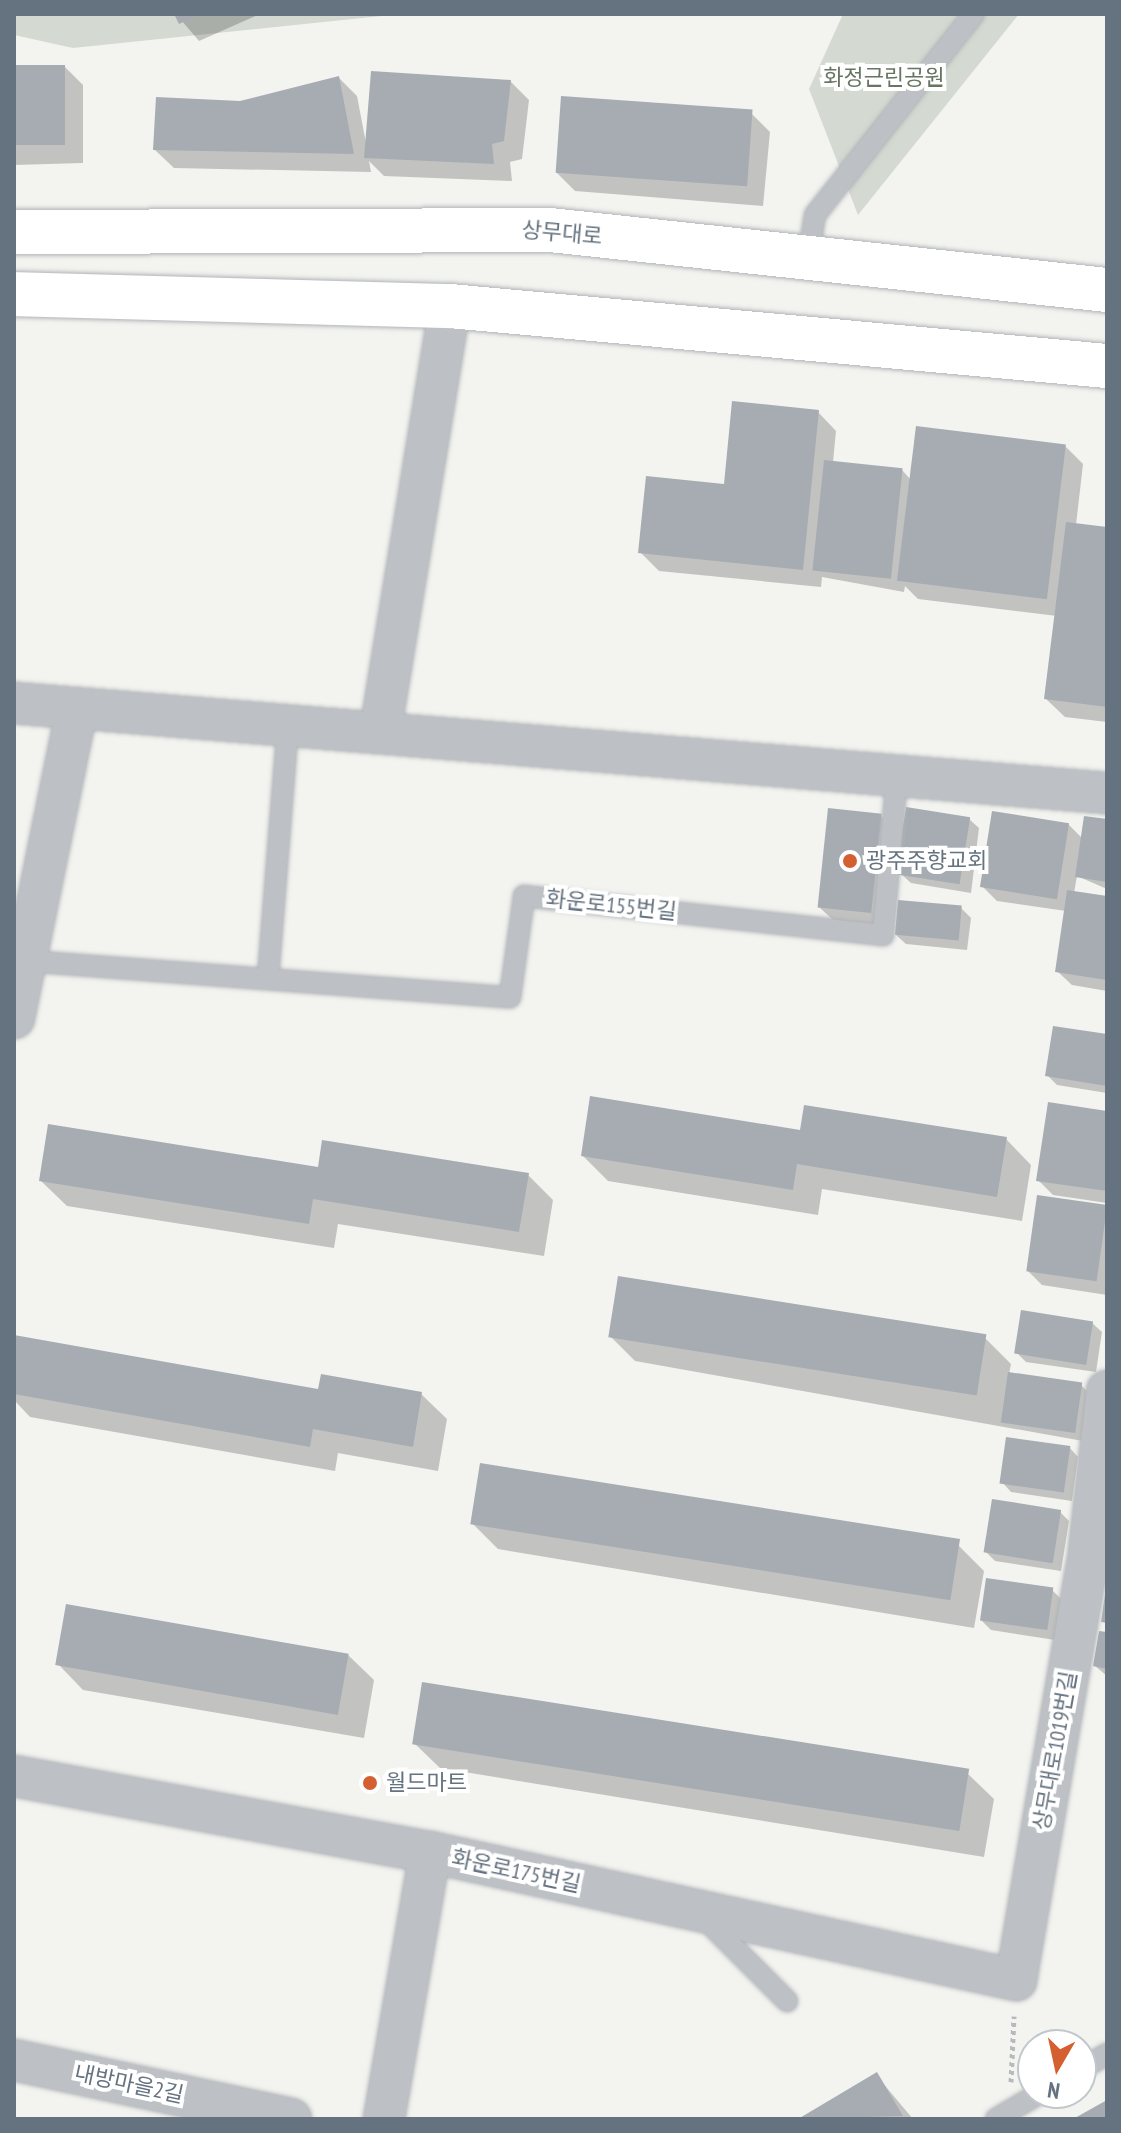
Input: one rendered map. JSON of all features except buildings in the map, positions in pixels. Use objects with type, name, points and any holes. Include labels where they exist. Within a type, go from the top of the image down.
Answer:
[{"type":"main road","name":"상무대로","points":[[14,232],[550,230],[1107,290]]},
{"type":"main road","points":[[14,294],[450,306],[1107,366]]},
{"type":"street","points":[[380,733],[450,306]]},
{"type":"street","points":[[14,703],[1107,793]]},
{"type":"street","points":[[14,1018],[77,708]]},
{"type":"street","name":"상무대로1019번길","points":[[1016,1980],[1098,1552],[1107,1391]]},
{"type":"street","name":"화운로175번길","points":[[14,1776],[430,1852],[1016,1980]]},
{"type":"street","points":[[384,2119],[430,1852]]},
{"type":"street","name":"내방마을2길","points":[[14,2060],[291,2119]]},
{"type":"lane","points":[[808,259],[815,215],[974,14]]},
{"type":"lane","points":[[268,978],[288,726]]},
{"type":"lane","name":"화운로155번길","points":[[26,961],[510,997],[524,896],[883,935],[897,775]]},
{"type":"lane","points":[[698,1910],[787,2001]]},
{"type":"path","points":[[1003,2115],[1016,1980]]},
{"type":"green space","points":[[14,14],[401,14],[73,48],[14,35]]},
{"type":"green space","name":"화정근린공원","points":[[843,14],[1019,14],[858,215],[809,89]]},
{"type":"place","name":"광주주향교회","points":[[850,861]]},
{"type":"place","name":"월드마트","points":[[370,1783]]}]
